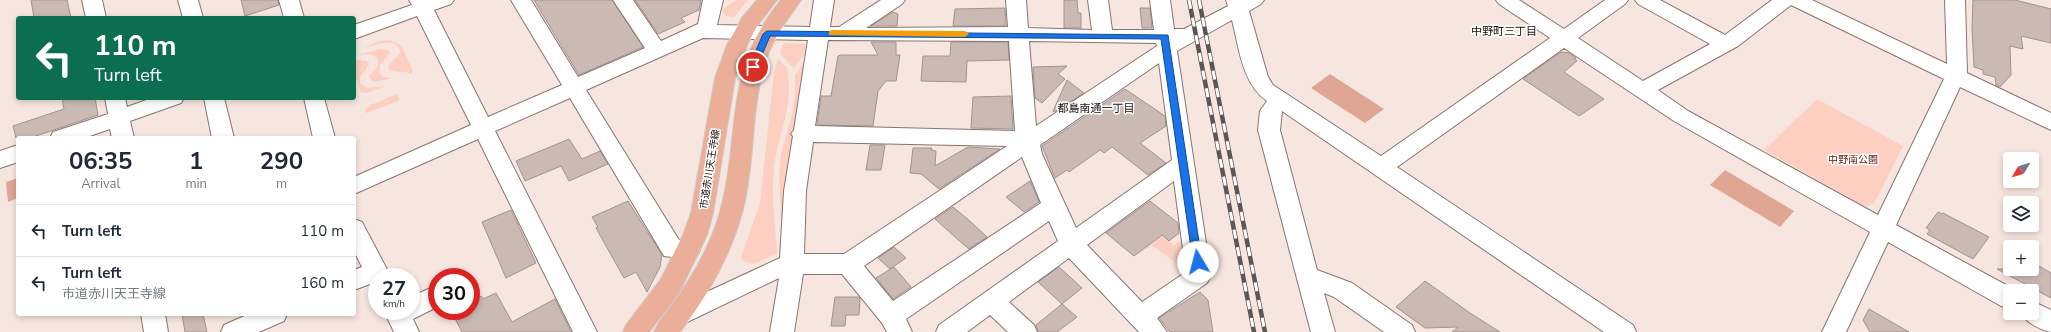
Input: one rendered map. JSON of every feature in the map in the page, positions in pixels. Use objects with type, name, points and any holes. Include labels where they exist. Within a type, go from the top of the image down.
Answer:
[{"type":"main road","name":"市道赤川天王寺線","points":[[635,332],[670,286],[688,250],[702,213],[725,78],[737,45],[767,0]]},
{"type":"main road","points":[[672,324],[706,272],[726,225],[733,204],[746,96],[753,67],[767,34],[791,0]]},
{"type":"street","points":[[92,0],[96,16]]},
{"type":"street","points":[[188,0],[192,16]]},
{"type":"street","points":[[289,0],[293,16]]},
{"type":"street","points":[[356,31],[421,4],[444,0]]},
{"type":"street","points":[[521,0],[672,249],[688,250]]},
{"type":"street","points":[[623,0],[657,50]]},
{"type":"street","points":[[782,332],[791,279],[794,191],[802,134],[820,34],[824,0]]},
{"type":"street","points":[[844,33],[895,0]]},
{"type":"street","points":[[1016,0],[1024,126],[1031,154],[1071,244],[1155,332]]},
{"type":"street","points":[[1098,0],[1103,36]]},
{"type":"street","points":[[1140,316],[1199,276],[1160,0]]},
{"type":"street","points":[[1506,0],[1682,116],[2003,295]]},
{"type":"street","points":[[1380,168],[1618,0]]},
{"type":"street","points":[[1646,0],[1726,44]]},
{"type":"street","points":[[1642,90],[1726,44],[1785,0]]},
{"type":"street","points":[[1796,0],[2051,122]]},
{"type":"street","points":[[1842,329],[1883,229],[1957,72],[1952,1]]},
{"type":"street","points":[[703,30],[716,2]]},
{"type":"street","points":[[672,324],[778,268],[792,264],[848,264],[1028,142],[1166,42],[1189,34],[1243,3],[1258,78],[1266,90],[1624,332]]},
{"type":"street","points":[[421,4],[585,332]]},
{"type":"street","points":[[356,185],[479,119],[574,88],[703,30],[767,34],[844,33],[1103,36],[1166,42]]},
{"type":"street","points":[[65,136],[117,108],[163,100]]},
{"type":"street","points":[[214,100],[223,136]]},
{"type":"street","points":[[314,100],[324,136]]},
{"type":"street","points":[[1280,100],[1271,112],[1269,130],[1323,332]]},
{"type":"street","points":[[117,108],[123,136]]},
{"type":"street","points":[[802,134],[1014,138],[1028,142]]},
{"type":"street","points":[[0,160],[16,155]]},
{"type":"street","points":[[948,332],[1184,163]]},
{"type":"street","points":[[848,264],[895,324],[1028,222],[1055,206]]},
{"type":"street","points":[[356,232],[374,268]]},
{"type":"street","points":[[356,279],[368,276]]},
{"type":"street","points":[[1307,276],[1343,290],[1403,332]]},
{"type":"street","points":[[991,301],[1025,332]]},
{"type":"street","points":[[2039,315],[2051,322]]},
{"type":"street","points":[[153,316],[156,332]]},
{"type":"street","points":[[232,332],[269,320]]},
{"type":"green space","points":[[737,0],[748,0],[734,17],[726,16],[722,9]]},
{"type":"green space","points":[[390,40],[401,45],[413,71],[411,74],[388,69],[389,65],[400,53],[399,48],[394,43],[382,43],[363,48],[380,41]]},
{"type":"green space","points":[[783,44],[806,44],[804,55],[794,68],[780,54]]},
{"type":"green space","points":[[380,49],[388,50],[390,53],[380,65],[379,73],[383,77],[391,78],[376,82],[371,80],[369,76],[378,66],[378,59],[371,54],[358,55]]},
{"type":"green space","points":[[811,53],[782,235],[779,178],[781,153],[792,115],[795,96],[795,75]]},
{"type":"green space","points":[[778,59],[787,68],[789,95],[785,119],[776,154],[773,178],[777,253],[754,264],[743,261],[741,258],[760,203],[774,72]]},
{"type":"green space","points":[[356,61],[367,61],[369,65],[360,77],[360,84],[368,88],[386,86],[367,93],[361,92],[356,76]]},
{"type":"green space","points":[[397,94],[399,99],[398,101],[366,113],[365,110],[371,105]]},
{"type":"green space","name":"中野南公園","points":[[1817,99],[1903,146],[1874,204],[1864,206],[1764,150]]},
{"type":"green space","points":[[1156,231],[1174,245],[1188,235],[1193,276],[1152,245],[1147,249],[1139,243]]},
{"type":"shaded area","points":[[1330,74],[1384,109],[1365,123],[1311,88]]},
{"type":"shaded area","points":[[1725,170],[1794,211],[1780,227],[1710,185]]},
{"type":"shaded area","points":[[16,179],[16,199],[8,202],[6,182]]},
{"type":"building","points":[[31,0],[67,0],[71,16],[34,16]]},
{"type":"building","points":[[241,0],[278,0],[279,5],[245,16]]},
{"type":"building","points":[[534,0],[612,0],[643,47],[579,75]]},
{"type":"building","points":[[635,0],[701,0],[699,10],[681,18],[685,22],[658,34]]},
{"type":"building","points":[[1064,0],[1077,0],[1078,13],[1081,13],[1081,28],[1064,28]]},
{"type":"building","points":[[1973,0],[2015,0],[2051,9],[2051,43],[2021,36],[2023,49],[2010,46],[2011,75],[2000,87],[1996,85],[1995,77],[1983,74],[1983,70],[1974,67],[1972,28]]},
{"type":"building","points":[[1005,8],[1006,26],[953,26],[955,9]]},
{"type":"building","points":[[1140,8],[1150,8],[1152,28],[1142,28]]},
{"type":"building","points":[[893,12],[898,14],[897,26],[871,26]]},
{"type":"building","points":[[871,42],[896,42],[896,55],[900,55],[896,81],[886,81],[878,91],[873,126],[817,125],[821,96],[831,96],[838,56],[878,55]]},
{"type":"building","points":[[951,42],[1008,42],[1009,60],[967,61],[966,82],[921,81],[923,56],[950,56]]},
{"type":"building","points":[[1561,52],[1569,53],[1576,58],[1574,59],[1577,61],[1564,72],[1604,99],[1579,116],[1523,79]]},
{"type":"building","points":[[1067,66],[1058,74],[1065,79],[1042,103],[1035,98],[1033,67]]},
{"type":"building","points":[[1067,80],[1084,93],[1054,112],[1053,111]]},
{"type":"building","points":[[1125,89],[1165,116],[1166,126],[1140,143],[1166,163],[1148,175],[1112,147],[1104,153],[1100,150],[1069,172],[1067,170],[1055,178],[1042,146]]},
{"type":"building","points":[[1011,96],[1013,129],[971,128],[973,97]]},
{"type":"building","points":[[62,100],[95,100],[98,115],[36,136],[16,136],[16,138],[13,126],[64,109]]},
{"type":"building","points":[[569,139],[582,159],[600,151],[608,164],[569,181],[561,166],[525,181],[516,161]]},
{"type":"building","points":[[870,145],[885,145],[881,170],[866,170]]},
{"type":"building","points":[[968,147],[1000,149],[939,189],[921,174],[910,173],[913,148],[932,148],[931,150],[936,151],[935,166]]},
{"type":"building","points":[[1030,181],[1039,202],[1024,212],[1006,197]]},
{"type":"building","points":[[628,201],[662,255],[660,267],[647,292],[636,272],[624,278],[596,228],[598,227],[592,217]]},
{"type":"building","points":[[1150,201],[1178,223],[1179,233],[1169,241],[1162,235],[1134,256],[1106,233]]},
{"type":"building","points":[[953,207],[987,237],[969,249],[935,219]]},
{"type":"building","points":[[511,210],[536,263],[506,278],[482,222]]},
{"type":"building","points":[[1938,212],[1943,213],[1989,237],[1973,259],[1927,234],[1930,230],[1926,228]]},
{"type":"building","points":[[894,247],[906,258],[890,269],[878,258]]},
{"type":"building","points":[[2039,266],[2051,273],[2051,298],[2039,292],[2039,284],[2025,284],[2010,276],[2039,276]]},
{"type":"building","points":[[894,267],[911,287],[893,299],[876,278]]},
{"type":"building","points":[[1059,267],[1082,288],[1062,304],[1038,282]]},
{"type":"building","points":[[1425,281],[1500,332],[1452,332],[1458,327],[1425,328],[1396,307]]},
{"type":"building","points":[[1200,292],[1208,300],[1213,332],[1170,332],[1159,318]]},
{"type":"building","points":[[496,293],[512,322],[555,299],[571,332],[462,332],[456,320],[480,320],[480,296],[483,299]]},
{"type":"building","points":[[835,297],[859,297],[860,299],[859,315],[846,315],[845,326],[831,326]]},
{"type":"building","points":[[1062,304],[1077,317],[1057,332],[1038,332],[1036,325]]},
{"type":"building","points":[[1869,309],[1909,332],[1870,332],[1863,320]]},
{"type":"building","points":[[182,316],[203,316],[207,332],[185,332]]},
{"type":"railway","points":[[1189,0],[1254,332]]},
{"type":"railway","points":[[1199,0],[1265,332]]},
{"type":"slow traffic","points":[[832,33],[965,34]]},
{"type":"district","name":"中野町三丁目","points":[[1504,31]]},
{"type":"district","name":"都島南通一丁目","points":[[1096,108]]},
{"type":"route","points":[[753,67],[767,34],[844,33],[1165,37],[1198,262]]}]
